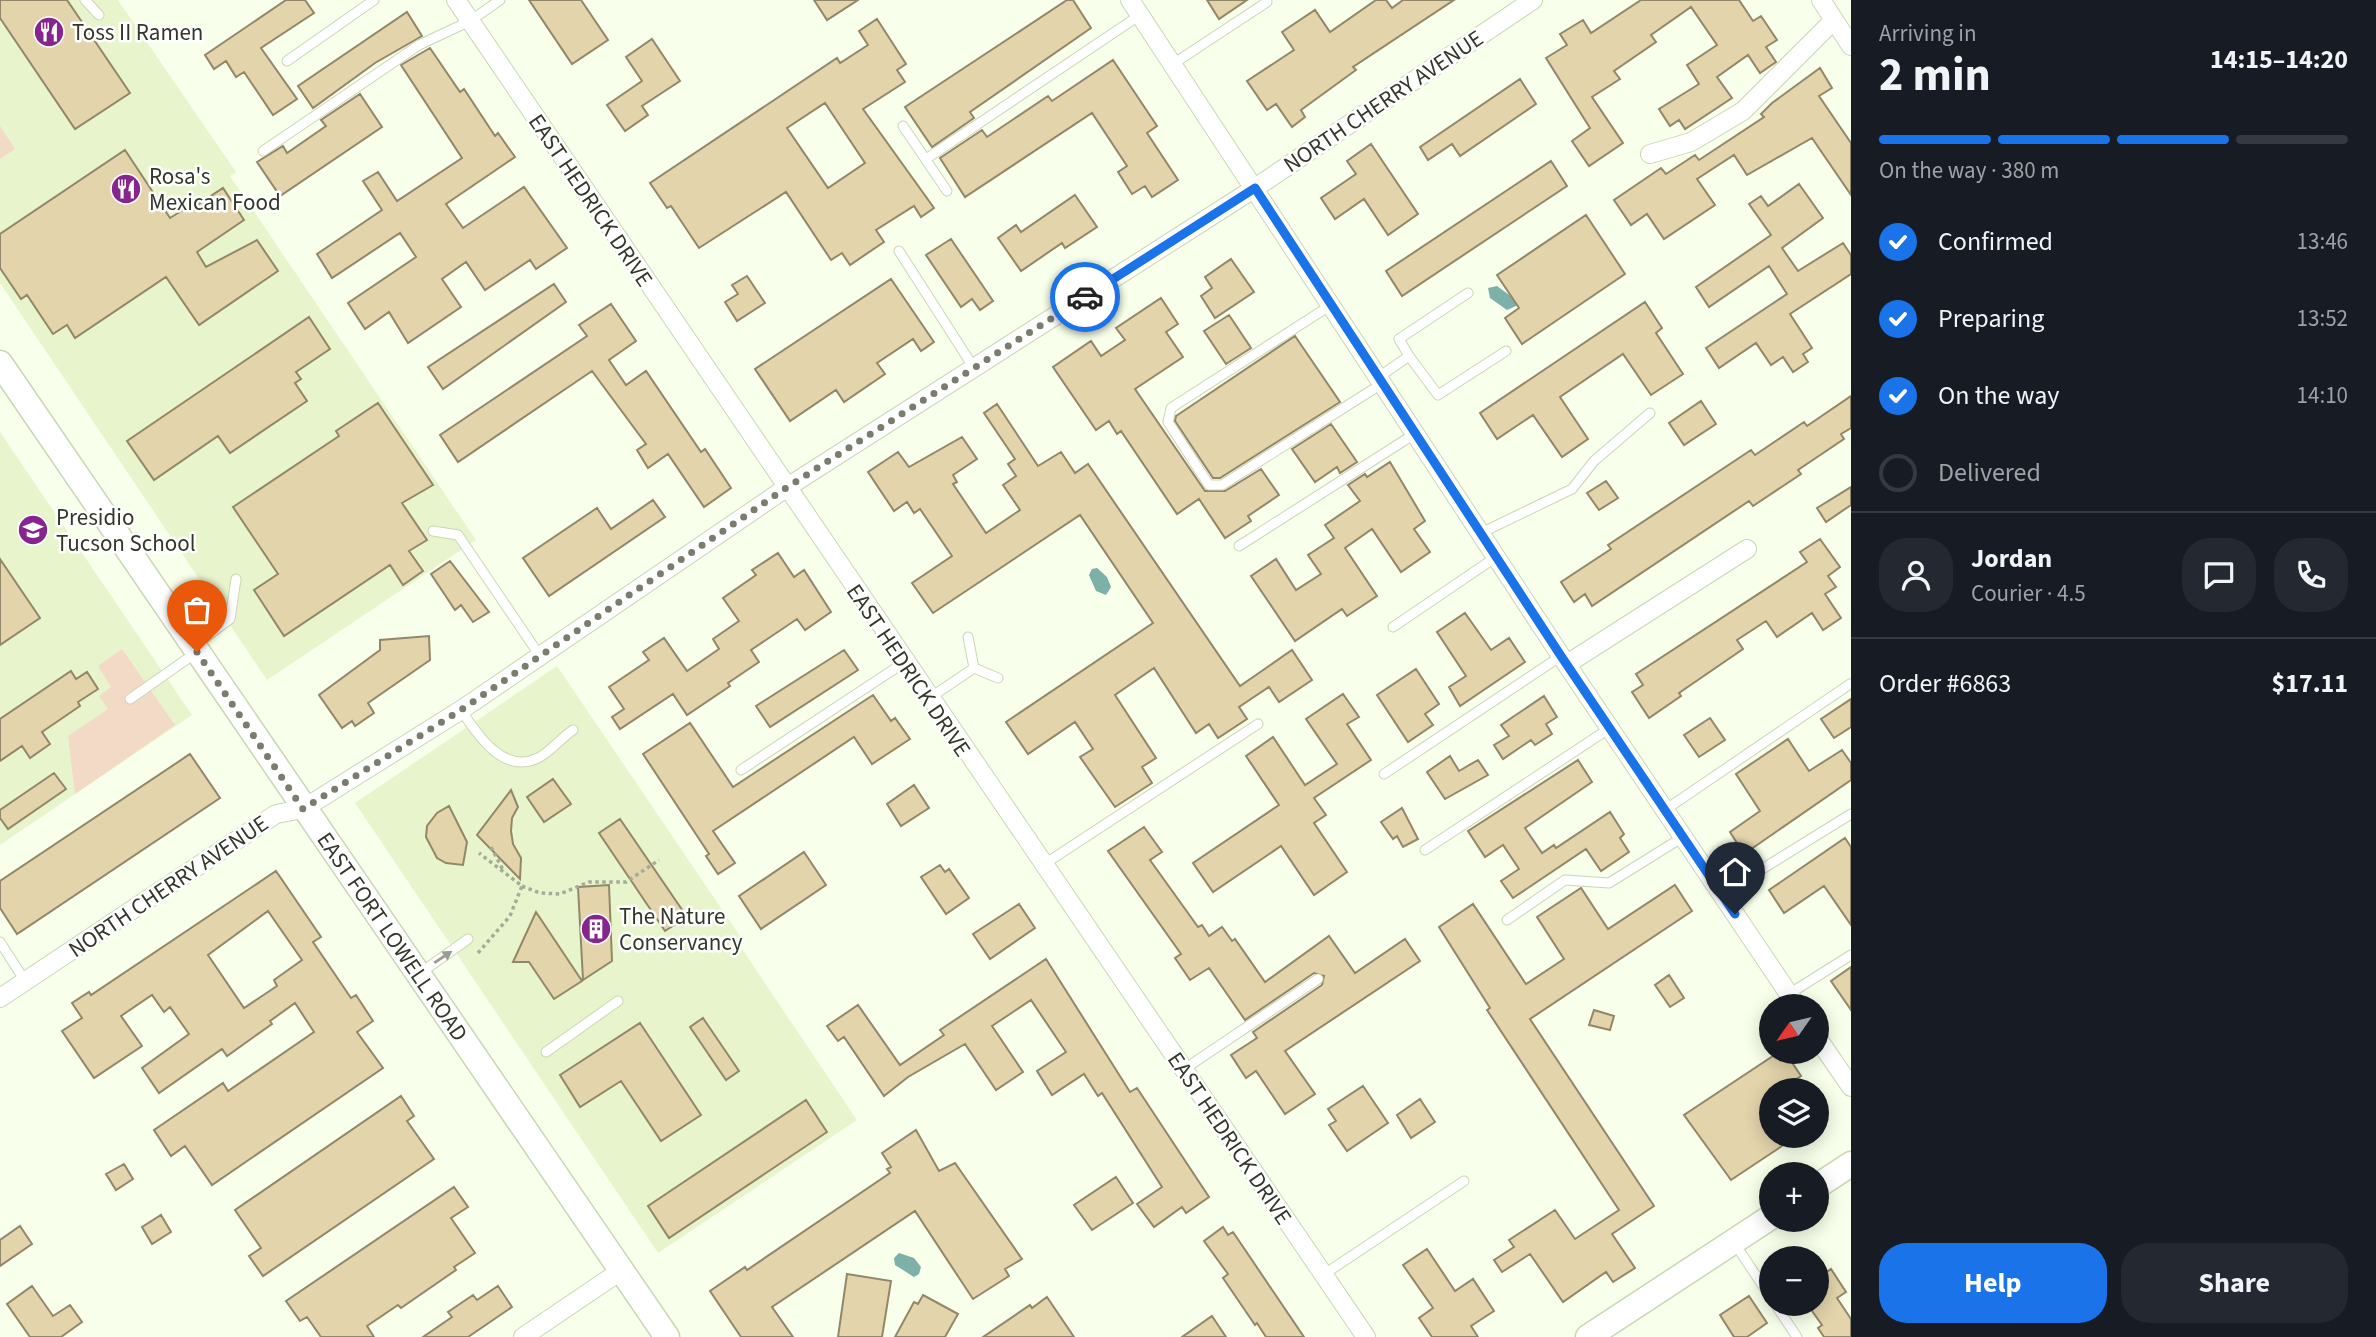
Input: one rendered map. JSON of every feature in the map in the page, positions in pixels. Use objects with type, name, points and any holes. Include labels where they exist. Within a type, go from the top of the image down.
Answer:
[{"type":"main road","name":"EAST FORT LOWELL ROAD","points":[[0,363],[667,1337]]},
{"type":"main road","points":[[1829,1178],[1851,1164]]},
{"type":"main road","points":[[1588,1337],[1759,1225]]},
{"type":"street","name":"EAST HEDRICK DRIVE","points":[[456,0],[1366,1337]]},
{"type":"street","name":"NORTH CHERRY AVENUE","points":[[0,998],[276,814],[303,809],[461,710],[786,488],[1255,188],[1533,0]]},
{"type":"street","points":[[1821,0],[1851,46]]},
{"type":"street","points":[[1135,8],[1564,660],[1789,994]]},
{"type":"street","points":[[1650,154],[1690,142],[1743,111],[1834,20]]},
{"type":"street","points":[[1564,660],[1747,550]]},
{"type":"street","points":[[1829,1054],[1851,1087]]},
{"type":"street","points":[[523,1337],[622,1270]]},
{"type":"lane","points":[[85,0],[99,15]]},
{"type":"lane","points":[[287,61],[374,0]]},
{"type":"lane","points":[[263,151],[419,44],[470,21],[500,0]]},
{"type":"lane","points":[[1173,64],[1268,2]]},
{"type":"lane","points":[[926,159],[1135,8]]},
{"type":"lane","points":[[903,126],[947,191]]},
{"type":"lane","points":[[899,251],[974,368]]},
{"type":"lane","points":[[1468,293],[1399,339],[1409,355],[1438,395],[1506,351]]},
{"type":"lane","points":[[1331,304],[1171,408],[1168,422],[1209,485],[1222,485],[1381,380],[1409,355]]},
{"type":"lane","points":[[1481,533],[1572,489],[1594,461],[1650,413]]},
{"type":"lane","points":[[1239,546],[1416,433]]},
{"type":"lane","points":[[433,531],[458,536],[540,656]]},
{"type":"lane","points":[[1393,627],[1496,557]]},
{"type":"lane","points":[[130,699],[230,619],[236,579]]},
{"type":"lane","points":[[968,637],[974,668]]},
{"type":"lane","points":[[1384,774],[1564,660]]},
{"type":"lane","points":[[741,770],[905,662]]},
{"type":"lane","points":[[974,668],[998,678]]},
{"type":"lane","points":[[929,698],[974,668]]},
{"type":"lane","points":[[1665,810],[1850,684]]},
{"type":"lane","points":[[461,710],[486,745],[515,762],[539,758],[573,730]]},
{"type":"lane","points":[[1043,865],[1258,724]]},
{"type":"lane","points":[[1424,850],[1610,729]]},
{"type":"lane","points":[[1722,894],[1851,814]]},
{"type":"lane","points":[[1507,920],[1565,880],[1609,883],[1683,837]]},
{"type":"lane","points":[[417,975],[468,939]]},
{"type":"lane","points":[[0,943],[25,981]]},
{"type":"lane","points":[[1801,994],[1851,955]]},
{"type":"lane","points":[[1184,1070],[1318,979]]},
{"type":"lane","points":[[546,1052],[618,1001]]},
{"type":"lane","points":[[1324,1275],[1464,1181]]},
{"type":"lane","points":[[1733,1242],[1759,1280]]},
{"type":"lane","points":[[1783,1316],[1797,1337]]},
{"type":"path","points":[[491,847],[507,877]]},
{"type":"path","points":[[479,853],[522,886],[540,893],[560,894],[589,882],[626,881],[659,860]]},
{"type":"path","points":[[478,953],[510,916],[522,886]]},
{"type":"shaded area","points":[[0,0],[118,0],[236,172],[230,176],[476,540],[267,680],[0,283]]},
{"type":"shaded area","points":[[0,126],[15,149],[0,159]]},
{"type":"shaded area","points":[[0,432],[192,715],[0,845]]},
{"type":"shaded area","points":[[122,649],[175,725],[75,794],[68,736],[108,709],[99,696],[111,687],[98,666]]},
{"type":"shaded area","points":[[557,666],[742,939],[738,943],[857,1120],[658,1253],[355,803]]},
{"type":"water","points":[[1497,286],[1516,300],[1516,306],[1507,310],[1490,298],[1488,288]]},
{"type":"water","points":[[1097,568],[1107,577],[1111,587],[1106,595],[1096,591],[1089,575],[1092,569]]},
{"type":"water","points":[[899,1253],[914,1258],[921,1267],[919,1274],[914,1277],[895,1265],[894,1258]]},
{"type":"building","points":[[0,0],[67,0],[130,93],[75,129],[0,18]]},
{"type":"building","points":[[286,0],[305,0],[314,13],[261,48],[297,99],[273,115],[244,72],[236,77],[226,61],[214,69],[205,55]]},
{"type":"building","points":[[529,0],[581,0],[608,40],[572,64]]},
{"type":"building","points":[[814,0],[858,0],[827,20]]},
{"type":"building","points":[[1067,0],[1073,0],[1091,28],[970,112],[974,118],[932,147],[905,107]]},
{"type":"building","points":[[1207,0],[1247,0],[1219,19]]},
{"type":"building","points":[[1376,0],[1386,0],[1392,8],[1403,0],[1454,0],[1353,67],[1356,70],[1301,110],[1305,117],[1292,127],[1276,104],[1267,110],[1247,81],[1294,50],[1282,32],[1315,10],[1330,32]]},
{"type":"building","points":[[1641,0],[1739,0],[1753,21],[1761,16],[1777,40],[1766,47],[1776,62],[1760,73],[1748,55],[1717,77],[1732,98],[1685,129],[1679,120],[1670,126],[1659,109],[1699,84],[1687,65],[1717,45],[1691,7],[1651,35],[1656,42],[1614,71],[1620,79],[1592,97],[1623,143],[1589,166],[1572,141],[1590,128],[1546,58],[1567,45],[1560,34],[1583,20],[1591,33]]},
{"type":"building","points":[[407,12],[422,36],[375,63],[313,108],[298,86]]},
{"type":"building","points":[[877,19],[906,64],[897,70],[905,82],[863,109],[934,208],[921,217],[914,206],[876,230],[884,242],[850,265],[842,253],[831,260],[786,192],[699,248],[671,206],[667,208],[650,183],[837,58],[840,63],[868,45],[859,31]],"holes":[[[825,103],[865,163],[828,188],[787,128]]]},
{"type":"building","points":[[652,39],[680,81],[642,106],[648,115],[625,131],[607,105],[642,81],[626,57]]},
{"type":"building","points":[[430,48],[460,92],[464,89],[495,136],[498,133],[515,157],[446,204],[463,228],[524,187],[567,248],[536,269],[530,260],[485,290],[466,262],[442,279],[461,307],[408,343],[389,312],[365,329],[348,303],[416,257],[400,233],[332,278],[317,254],[382,210],[363,181],[378,172],[397,201],[462,158],[401,65]]},
{"type":"building","points":[[1113,60],[1157,126],[1147,133],[1178,180],[1152,197],[1145,186],[1132,194],[1118,172],[1127,166],[1092,113],[965,197],[940,158],[982,130],[987,137],[1048,96],[1052,101]]},
{"type":"building","points":[[1820,68],[1832,88],[1819,96],[1851,143],[1851,195],[1812,138],[1747,175],[1734,155],[1697,179],[1715,205],[1664,239],[1647,214],[1631,225],[1614,200],[1661,168],[1666,174],[1695,155],[1699,160],[1764,117],[1761,114],[1772,103]]},
{"type":"building","points":[[1520,79],[1536,104],[1460,156],[1452,144],[1428,160],[1420,147]]},
{"type":"building","points":[[360,94],[382,127],[280,196],[257,162],[283,146],[287,153],[326,126],[321,120]]},
{"type":"building","points":[[1371,144],[1418,214],[1388,235],[1364,199],[1335,219],[1321,198],[1356,174],[1347,161]]},
{"type":"building","points":[[125,150],[170,218],[186,208],[188,211],[223,188],[244,220],[197,252],[206,267],[257,240],[278,271],[199,325],[166,277],[75,338],[67,325],[53,334],[27,295],[21,299],[0,268],[0,234]]},
{"type":"building","points":[[1551,161],[1567,186],[1402,296],[1386,271]]},
{"type":"building","points":[[1799,184],[1823,218],[1782,248],[1798,271],[1843,243],[1851,255],[1851,274],[1790,314],[1812,348],[1803,354],[1808,362],[1793,372],[1783,357],[1771,365],[1756,343],[1719,368],[1706,348],[1787,294],[1769,266],[1709,307],[1696,287],[1771,235],[1749,204],[1761,196],[1768,206]]},
{"type":"building","points":[[1075,195],[1097,227],[1065,248],[1062,243],[1021,271],[998,238],[1016,225],[1021,232]]},
{"type":"building","points":[[1586,215],[1625,274],[1522,344],[1505,318],[1519,308],[1497,275]]},
{"type":"building","points":[[951,239],[993,301],[980,310],[972,299],[961,307],[926,255]]},
{"type":"building","points":[[1231,259],[1254,292],[1215,318],[1201,296],[1212,288],[1205,277]]},
{"type":"building","points":[[747,276],[765,303],[737,321],[725,302],[738,294],[732,285]]},
{"type":"building","points":[[891,279],[934,342],[921,351],[913,339],[877,363],[885,374],[844,402],[836,390],[790,421],[755,369]]},
{"type":"building","points":[[554,284],[566,302],[443,389],[428,367]]},
{"type":"building","points":[[1161,298],[1178,324],[1166,332],[1183,357],[1135,389],[1205,491],[1225,491],[1261,469],[1279,495],[1248,516],[1251,521],[1225,538],[1199,499],[1177,514],[1121,431],[1117,434],[1109,421],[1096,430],[1053,367],[1091,341],[1101,356],[1125,340],[1116,328]]},
{"type":"building","points":[[1645,302],[1662,328],[1656,333],[1683,374],[1651,395],[1623,354],[1560,397],[1588,439],[1562,457],[1533,415],[1497,439],[1480,413]]},
{"type":"building","points":[[611,304],[636,341],[609,360],[626,385],[646,371],[701,452],[705,449],[731,488],[704,507],[668,454],[648,468],[637,450],[646,444],[592,371],[458,462],[440,435],[587,336],[579,325]]},
{"type":"building","points":[[1229,315],[1251,348],[1226,364],[1204,331]]},
{"type":"building","points":[[309,317],[330,349],[296,372],[301,379],[295,383],[307,401],[230,453],[218,436],[154,480],[127,441]]},
{"type":"building","points":[[1295,336],[1340,402],[1220,478],[1213,478],[1175,421],[1176,416]]},
{"type":"building","points":[[1851,396],[1851,428],[1841,434],[1844,439],[1798,470],[1801,474],[1753,506],[1749,501],[1592,606],[1585,594],[1574,602],[1561,582],[1611,549],[1608,545],[1751,450],[1755,455],[1804,422],[1807,426]]},
{"type":"building","points":[[1701,401],[1716,424],[1684,445],[1669,423]]},
{"type":"building","points":[[378,403],[433,485],[402,503],[427,540],[409,551],[423,571],[403,585],[390,565],[284,636],[254,590],[278,574],[233,507],[339,436],[336,431]]},
{"type":"building","points":[[997,404],[1038,466],[1061,452],[1075,473],[1088,464],[1240,686],[1292,650],[1312,680],[1279,702],[1269,687],[1239,707],[1247,719],[1218,738],[1209,724],[1196,733],[1154,668],[1115,695],[1156,758],[1142,767],[1152,783],[1115,807],[1080,757],[1093,749],[1075,722],[1028,754],[1006,722],[1153,623],[1080,515],[933,613],[912,583],[952,556],[920,509],[914,513],[907,502],[894,511],[868,472],[898,452],[909,467],[962,437],[977,459],[953,475],[957,482],[953,484],[986,533],[1020,510],[1003,485],[1016,476],[1008,464],[1015,459],[984,413]]},
{"type":"building","points":[[1331,424],[1357,462],[1340,473],[1337,467],[1315,482],[1292,449]]},
{"type":"building","points":[[1390,462],[1425,521],[1414,529],[1430,552],[1401,572],[1372,529],[1345,548],[1377,596],[1347,616],[1342,609],[1295,641],[1251,576],[1276,559],[1296,590],[1321,574],[1308,555],[1334,538],[1325,525],[1360,501],[1348,485],[1365,474],[1367,477]]},
{"type":"building","points":[[1606,481],[1618,498],[1599,510],[1587,493]]},
{"type":"building","points":[[1851,487],[1851,505],[1826,522],[1817,508]]},
{"type":"building","points":[[653,500],[665,517],[549,596],[523,558],[597,508],[611,529]]},
{"type":"building","points":[[1820,539],[1840,567],[1828,576],[1836,587],[1825,594],[1841,618],[1823,630],[1812,613],[1777,637],[1766,621],[1737,640],[1743,649],[1679,693],[1681,696],[1649,718],[1632,692],[1643,685],[1636,674],[1807,562],[1800,552]]},
{"type":"building","points":[[778,553],[794,577],[804,570],[831,612],[805,630],[797,619],[751,650],[759,662],[728,683],[730,686],[687,715],[673,694],[620,729],[612,717],[624,709],[609,687],[649,660],[643,652],[664,638],[687,671],[719,649],[713,639],[739,621],[723,598],[756,575],[752,570]]},
{"type":"building","points":[[0,559],[40,618],[0,645]]},
{"type":"building","points":[[450,561],[489,612],[473,622],[461,605],[455,610],[431,574]]},
{"type":"building","points":[[1465,613],[1491,650],[1509,638],[1525,662],[1460,706],[1449,687],[1466,676],[1437,632]]},
{"type":"building","points":[[429,636],[430,660],[368,703],[374,713],[355,726],[352,721],[342,728],[319,695],[380,650],[380,640]]},
{"type":"building","points":[[844,650],[858,670],[770,727],[756,706]]},
{"type":"building","points":[[1416,669],[1439,704],[1425,714],[1433,725],[1408,742],[1377,695]]},
{"type":"building","points":[[71,671],[76,679],[87,672],[98,689],[78,702],[80,706],[42,732],[50,744],[30,758],[22,746],[0,761],[0,719]]},
{"type":"building","points":[[1343,694],[1359,717],[1347,724],[1371,760],[1314,798],[1326,815],[1314,823],[1347,872],[1314,895],[1281,846],[1213,892],[1193,863],[1279,805],[1246,756],[1273,737],[1305,785],[1337,764],[1306,719]]},
{"type":"building","points":[[873,695],[891,721],[895,718],[910,739],[872,764],[854,737],[713,831],[735,863],[718,874],[706,856],[709,854],[643,754],[690,723],[733,787]]},
{"type":"building","points":[[1544,696],[1557,717],[1546,724],[1552,734],[1535,745],[1531,740],[1503,759],[1494,745],[1509,736],[1501,725]]},
{"type":"building","points":[[1851,699],[1851,727],[1834,738],[1821,719]]},
{"type":"building","points":[[1710,718],[1725,740],[1699,757],[1684,735]]},
{"type":"building","points":[[1788,739],[1809,771],[1842,750],[1851,763],[1851,780],[1744,854],[1730,832],[1760,811],[1736,774]]},
{"type":"building","points":[[190,754],[220,798],[17,934],[0,908],[0,881]]},
{"type":"building","points":[[1450,756],[1459,771],[1478,760],[1488,775],[1445,799],[1427,772]]},
{"type":"building","points":[[1578,760],[1592,782],[1525,828],[1542,853],[1554,845],[1556,848],[1610,812],[1624,834],[1620,838],[1629,852],[1601,871],[1586,849],[1513,898],[1501,881],[1519,869],[1503,845],[1485,857],[1468,831]]},
{"type":"building","points":[[54,773],[66,789],[8,829],[0,818],[0,810]]},
{"type":"building","points":[[553,779],[571,804],[544,822],[527,797]]},
{"type":"building","points":[[914,785],[929,808],[901,826],[887,804]]},
{"type":"building","points":[[511,790],[518,807],[512,818],[511,831],[513,844],[521,858],[520,879],[477,835]]},
{"type":"building","points":[[449,806],[467,842],[463,865],[446,863],[437,858],[426,837],[427,826],[437,813]]},
{"type":"building","points":[[1402,808],[1418,839],[1403,847],[1397,836],[1393,839],[1381,822]]},
{"type":"building","points":[[620,819],[687,917],[665,931],[599,833]]},
{"type":"building","points":[[1144,827],[1162,852],[1150,860],[1198,927],[1202,925],[1209,936],[1222,927],[1232,941],[1235,939],[1265,982],[1329,936],[1355,973],[1405,939],[1420,961],[1285,1051],[1315,1094],[1285,1114],[1256,1071],[1246,1078],[1231,1055],[1257,1038],[1253,1032],[1322,985],[1324,976],[1314,973],[1245,1020],[1209,968],[1190,980],[1175,958],[1181,954],[1108,851]]},
{"type":"building","points":[[1845,838],[1851,847],[1851,925],[1824,886],[1784,913],[1769,890]]},
{"type":"building","points":[[804,852],[826,885],[761,929],[739,896]]},
{"type":"building","points":[[940,865],[945,872],[949,869],[969,898],[946,914],[921,877]]},
{"type":"building","points":[[276,871],[321,937],[313,942],[351,998],[356,995],[373,1021],[357,1032],[383,1068],[212,1185],[185,1146],[171,1156],[154,1130],[223,1083],[228,1091],[314,1032],[295,1003],[270,1021],[272,1024],[227,1056],[222,1049],[159,1093],[142,1068],[189,1034],[170,1007],[164,1012],[152,995],[121,1016],[142,1046],[94,1078],[62,1031],[82,1018],[72,1003],[89,992],[91,995]],"holes":[[[268,911],[302,960],[274,980],[277,986],[244,1008],[208,955]]]},
{"type":"building","points":[[609,885],[612,961],[583,980],[578,887]]},
{"type":"building","points":[[1675,885],[1692,911],[1530,1019],[1654,1206],[1612,1234],[1635,1268],[1613,1282],[1606,1272],[1563,1302],[1530,1254],[1502,1272],[1494,1260],[1514,1247],[1509,1240],[1555,1210],[1575,1239],[1619,1210],[1487,1010],[1490,1008],[1439,927],[1473,904],[1526,984],[1564,959],[1537,917],[1581,888],[1608,929]]},
{"type":"building","points":[[1019,904],[1035,928],[990,959],[973,934]]},
{"type":"building","points":[[536,912],[582,981],[554,999],[529,962],[513,962]]},
{"type":"building","points":[[1046,959],[1130,1092],[1137,1088],[1209,1197],[1186,1213],[1182,1207],[1154,1227],[1137,1204],[1162,1187],[1102,1093],[1098,1096],[1084,1074],[1052,1095],[1037,1071],[1066,1052],[1031,1000],[992,1026],[1023,1072],[996,1090],[965,1044],[908,1077],[884,1096],[844,1037],[838,1041],[827,1026],[858,1005],[900,1065],[944,1035],[940,1030]]},
{"type":"building","points":[[1851,967],[1851,1010],[1831,981]]},
{"type":"building","points":[[1669,975],[1684,998],[1670,1007],[1655,985]]},
{"type":"building","points":[[1594,1010],[1614,1016],[1610,1030],[1589,1025]]},
{"type":"building","points":[[703,1018],[739,1071],[726,1080],[690,1027]]},
{"type":"building","points":[[640,1023],[701,1115],[661,1141],[621,1081],[580,1107],[560,1075]]},
{"type":"building","points":[[1761,1064],[1793,1064],[1801,1076],[1759,1078],[1759,1148],[1779,1148],[1731,1180],[1684,1115]]},
{"type":"building","points":[[1363,1086],[1388,1123],[1347,1151],[1329,1125],[1336,1121],[1328,1109]]},
{"type":"building","points":[[401,1096],[414,1116],[407,1121],[434,1159],[263,1276],[249,1256],[261,1248],[235,1210]]},
{"type":"building","points":[[1420,1099],[1435,1122],[1411,1138],[1397,1115]]},
{"type":"building","points":[[806,1100],[827,1132],[669,1238],[648,1206]]},
{"type":"building","points":[[916,1130],[939,1171],[955,1163],[1022,1259],[1005,1269],[1009,1276],[973,1299],[915,1211],[772,1307],[793,1337],[741,1337],[710,1291],[745,1267],[747,1270],[890,1173],[887,1169],[891,1167],[882,1153]]},
{"type":"building","points":[[124,1164],[133,1179],[116,1190],[106,1174]]},
{"type":"building","points":[[1116,1177],[1133,1203],[1092,1230],[1074,1205]]},
{"type":"building","points":[[454,1187],[468,1207],[451,1218],[475,1253],[454,1267],[456,1270],[401,1308],[398,1305],[367,1326],[374,1337],[321,1337],[307,1317],[300,1321],[286,1301]]},
{"type":"building","points":[[161,1215],[171,1232],[152,1244],[142,1227]]},
{"type":"building","points":[[20,1226],[32,1244],[0,1266],[0,1240]]},
{"type":"building","points":[[1223,1227],[1228,1235],[1233,1232],[1304,1337],[1266,1337],[1257,1323],[1255,1325],[1223,1278],[1228,1274],[1204,1241]]},
{"type":"building","points":[[1427,1249],[1455,1291],[1473,1279],[1494,1311],[1471,1326],[1478,1337],[1432,1337],[1419,1318],[1433,1308],[1403,1265]]},
{"type":"building","points":[[1831,1269],[1846,1292],[1837,1298],[1851,1319],[1851,1337],[1824,1337],[1818,1328],[1822,1325],[1816,1316],[1829,1316]]},
{"type":"building","points":[[847,1274],[891,1281],[882,1337],[838,1337]]},
{"type":"building","points":[[32,1286],[53,1316],[70,1305],[82,1322],[61,1337],[30,1337],[7,1304]]},
{"type":"building","points":[[498,1286],[512,1307],[468,1337],[423,1337],[452,1317],[448,1312],[473,1295],[477,1300]]},
{"type":"building","points":[[923,1295],[958,1314],[945,1337],[895,1337],[914,1302],[918,1304]]},
{"type":"building","points":[[1749,1296],[1759,1311],[1759,1316],[1762,1316],[1767,1323],[1747,1337],[1734,1337],[1720,1315]]},
{"type":"building","points":[[1047,1297],[1074,1337],[983,1337],[1030,1305],[1032,1308]]},
{"type":"building","points":[[1212,1316],[1226,1337],[1182,1337]]},
{"type":"way so far","points":[[197,652],[303,809],[461,710],[786,488],[1085,297]]},
{"type":"place","name":"Toss II Ramen","points":[[49,32]]},
{"type":"place","name":"Rosa's Mexican Food","points":[[126,189]]},
{"type":"place","name":"Presidio Tucson School","points":[[33,530]]},
{"type":"place","name":"The Nature Conservancy","points":[[596,929]]},
{"type":"route","points":[[1085,297],[1255,188],[1561,656],[1735,914]]}]
